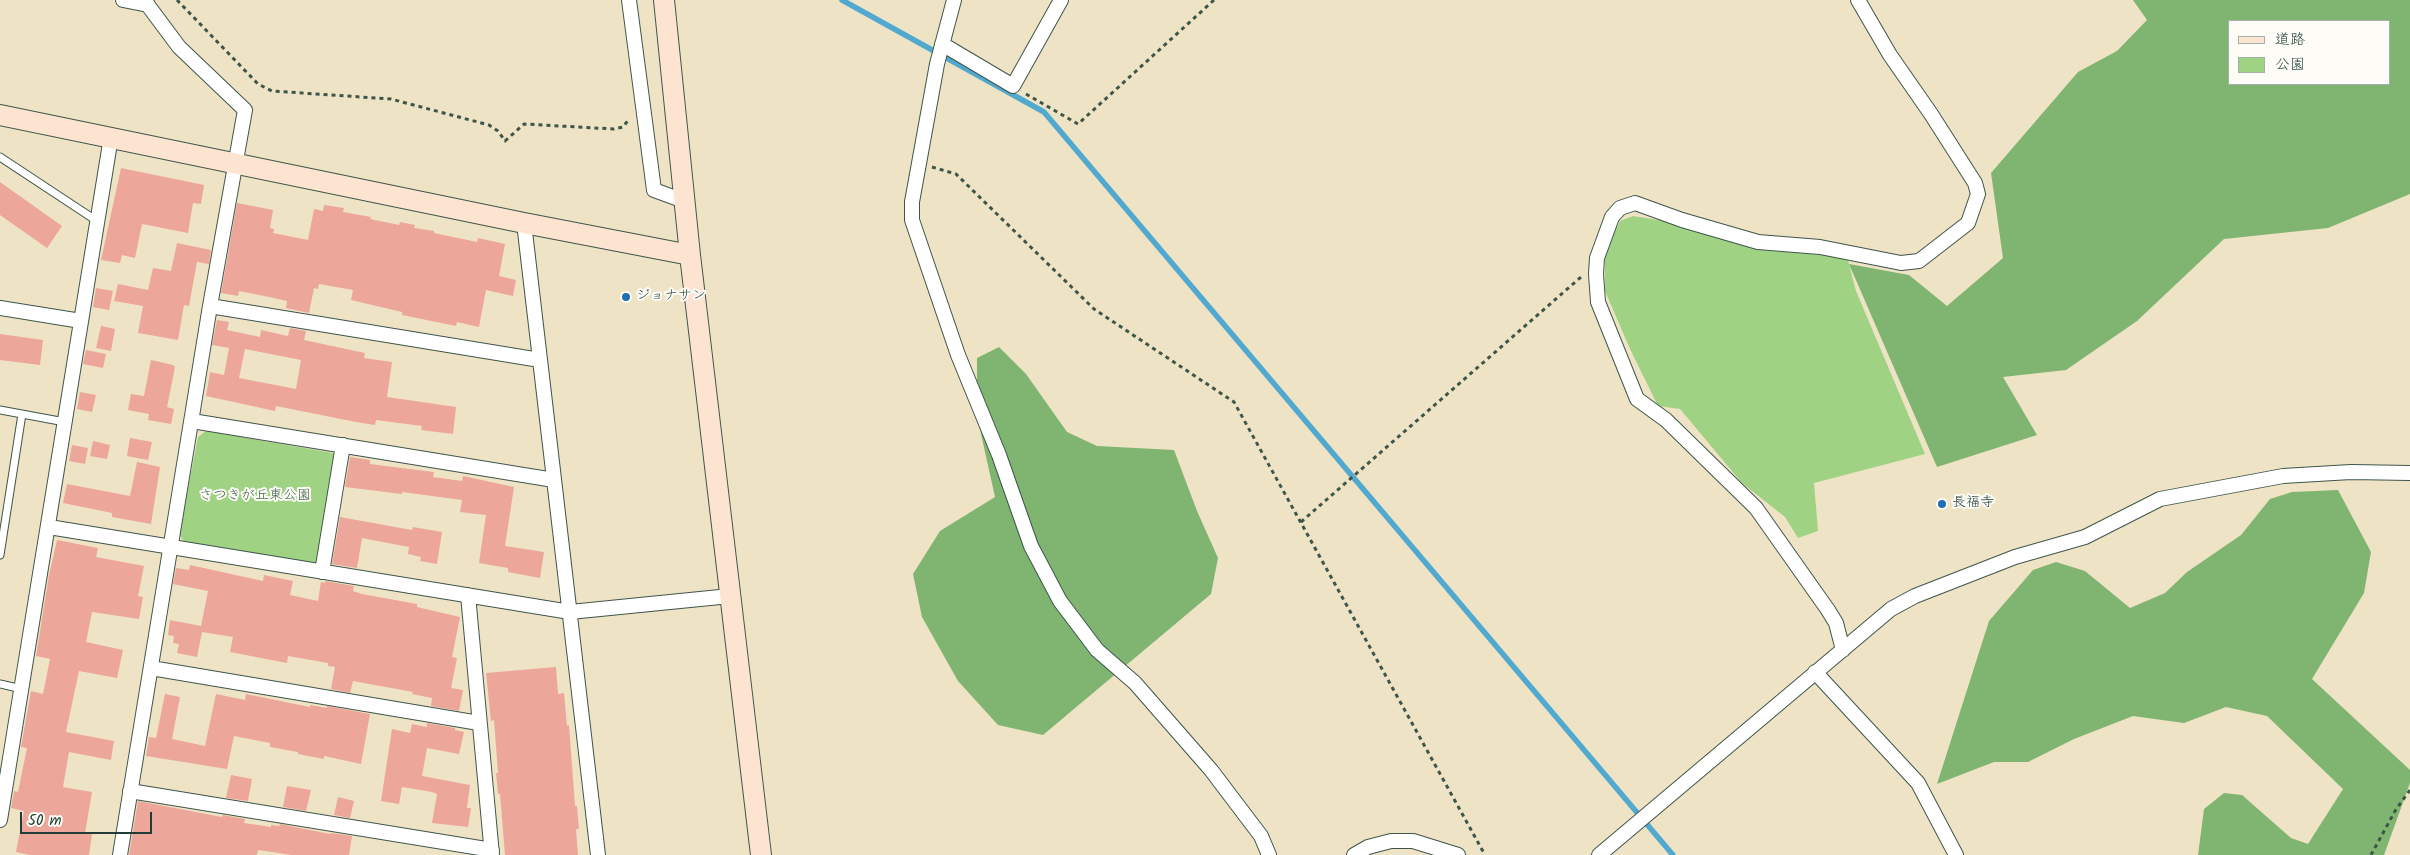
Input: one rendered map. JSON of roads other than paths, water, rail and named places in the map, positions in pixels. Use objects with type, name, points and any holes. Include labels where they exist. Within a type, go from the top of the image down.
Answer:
[{"type":"street","points":[[120,855],[234,163],[246,110],[178,47],[146,2],[123,0]]},
{"type":"street","points":[[629,0],[654,190],[684,201]]},
{"type":"street","points":[[664,0],[690,255],[762,855]]},
{"type":"street","points":[[954,0],[937,64],[912,202],[912,220],[958,355],[999,455],[1031,546],[1060,600],[1098,650],[1135,683],[1211,770],[1261,836],[1269,855]]},
{"type":"street","points":[[942,44],[1013,86],[1061,0]]},
{"type":"street","points":[[1843,650],[1836,623],[1756,508],[1666,420],[1637,398],[1598,302],[1596,264],[1612,217],[1620,208],[1635,203],[1682,220],[1758,242],[1820,247],[1901,263],[1919,261],[1968,223],[1978,194],[1975,183],[1931,114],[1890,55],[1858,0]]},
{"type":"street","points":[[0,115],[524,223],[690,255]]},
{"type":"street","points":[[0,820],[3,780],[22,689],[111,137]]},
{"type":"street","points":[[524,223],[598,855]]},
{"type":"street","points":[[210,306],[540,360]]},
{"type":"street","points":[[0,308],[81,321]]},
{"type":"street","points":[[192,421],[554,480]]},
{"type":"street","points":[[322,572],[344,446]]},
{"type":"street","points":[[1599,855],[1891,609],[1915,596],[2015,557],[2085,537],[2160,499],[2292,475],[2342,472],[2410,473]]},
{"type":"street","points":[[48,527],[570,612],[730,596]]},
{"type":"street","points":[[130,791],[492,853],[468,595]]},
{"type":"street","points":[[151,668],[479,723]]},
{"type":"street","points":[[1815,672],[1918,783],[1956,855]]},
{"type":"street","points":[[1354,855],[1368,847],[1391,841],[1413,841],[1458,855]]},
{"type":"lane","points":[[0,157],[97,221]]},
{"type":"lane","points":[[0,410],[65,422]]},
{"type":"lane","points":[[0,555],[4,508],[22,414]]},
{"type":"lane","points":[[0,684],[22,689]]},
{"type":"waterway","points":[[842,0],[1044,112],[1673,855]]},
{"type":"place","name":"ジョナサン","points":[[626,297]]},
{"type":"place","name":"長福寺","points":[[1942,504]]},
{"type":"park label","name":"さつきが丘東公園","points":[[255,497]]}]
